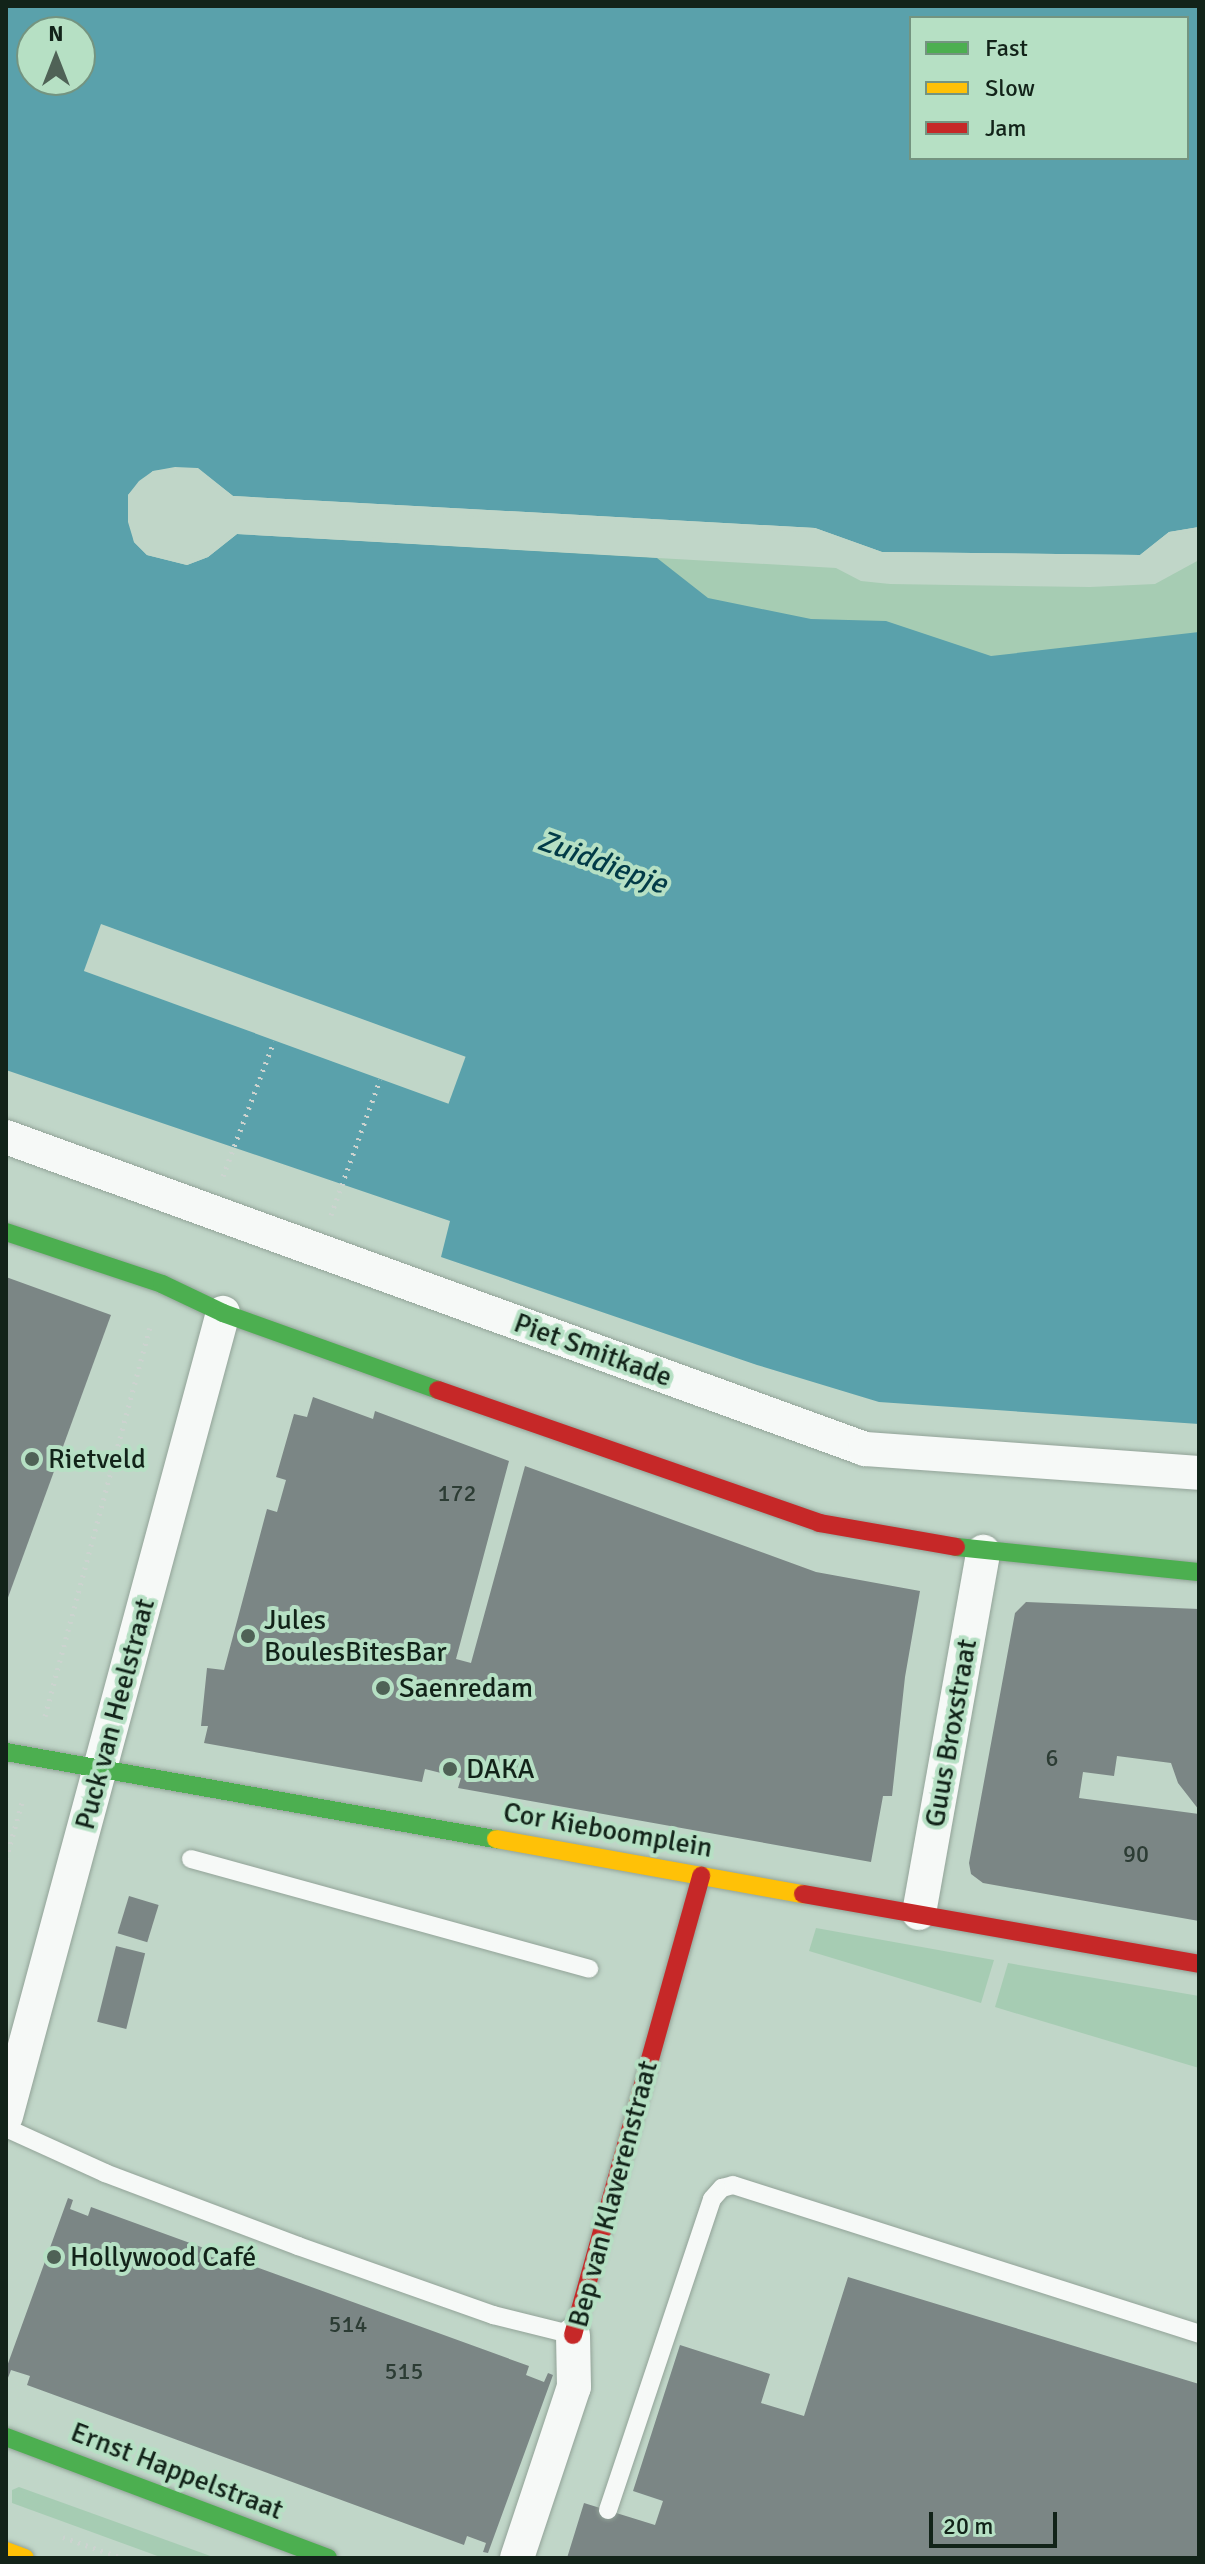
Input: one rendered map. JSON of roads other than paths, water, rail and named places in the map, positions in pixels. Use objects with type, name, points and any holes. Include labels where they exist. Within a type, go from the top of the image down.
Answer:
[{"type":"street","name":"Piet Smitkade","points":[[6,1137],[865,1449],[1199,1473]]},
{"type":"street","points":[[6,1232],[162,1284],[223,1313],[642,1464],[819,1523],[983,1552],[1199,1572]]},
{"type":"street","name":"Puck van Heelstraat","points":[[6,2116],[223,1313]]},
{"type":"street","name":"Guus Broxstraat","points":[[919,1913],[983,1552]]},
{"type":"street","name":"Cor Kieboomplein","points":[[6,1752],[1199,1964]]},
{"type":"street","name":"Bep van Klaverenstraat","points":[[517,2558],[574,2387],[573,2335],[701,1876]]},
{"type":"street","name":"Ernst Happelstraat","points":[[6,2437],[328,2558]]},
{"type":"street","points":[[6,2551],[25,2558]]},
{"type":"lane","points":[[191,1859],[589,1969]]},
{"type":"lane","points":[[6,2128],[105,2173],[298,2246],[493,2315],[573,2335]]},
{"type":"lane","points":[[608,2510],[712,2199],[722,2188],[733,2185],[1199,2334]]},
{"type":"water","name":"Zuiddiepje","points":[[6,6],[1199,6],[1199,527],[1169,532],[1140,555],[882,552],[815,528],[233,496],[198,468],[153,471],[128,495],[134,542],[147,555],[187,565],[208,557],[237,534],[657,558],[708,598],[811,619],[886,621],[991,656],[1199,632],[1199,1424],[879,1402],[757,1365],[441,1257],[450,1221],[6,1070]]},
{"type":"place","name":"Rietveld","points":[[32,1459]]},
{"type":"place","name":"Jules BoulesBitesBar","points":[[248,1636]]},
{"type":"place","name":"Saenredam","points":[[383,1688]]},
{"type":"place","name":"DAKA","points":[[450,1769]]},
{"type":"place","name":"Hollywood Café","points":[[54,2257]]}]
